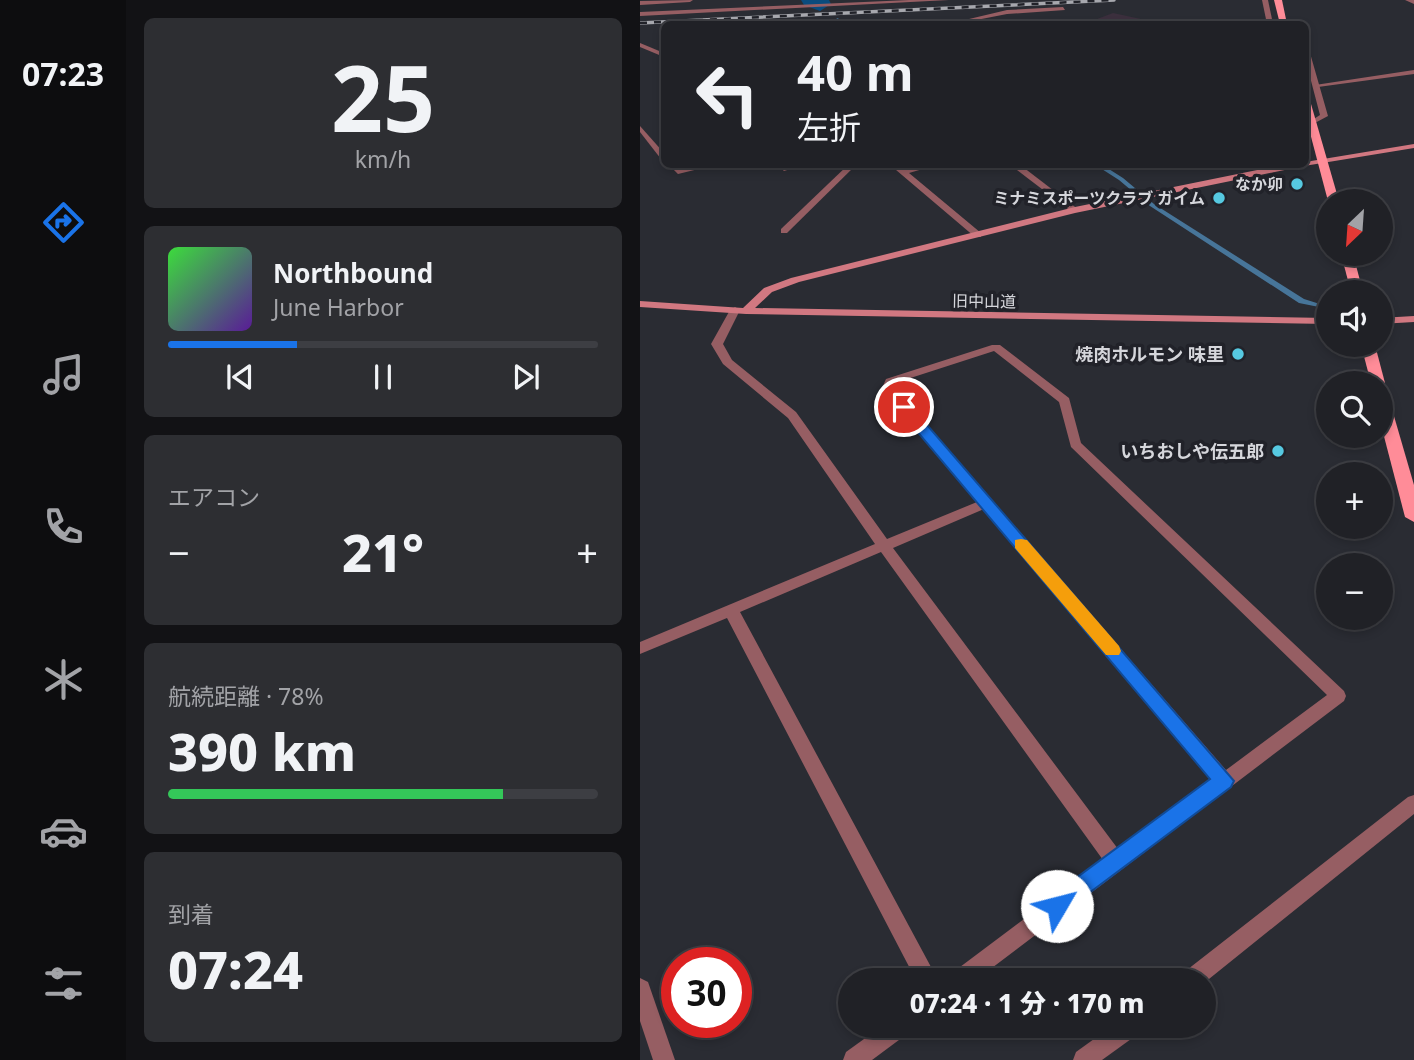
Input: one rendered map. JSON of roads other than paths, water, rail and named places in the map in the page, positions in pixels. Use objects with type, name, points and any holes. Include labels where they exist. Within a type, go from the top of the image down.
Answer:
[{"type":"main road","points":[[1278,0],[1283,21]]},
{"type":"main road","points":[[1310,122],[1324,159],[1331,189]]},
{"type":"main road","points":[[1393,440],[1414,517]]},
{"type":"street","points":[[640,3],[690,0]]},
{"type":"street","points":[[640,14],[772,4],[946,0]]},
{"type":"street","points":[[1265,0],[1269,21]]},
{"type":"street","points":[[1408,0],[1414,2]]},
{"type":"street","points":[[640,45],[661,54]]},
{"type":"street","points":[[1309,58],[1324,116],[1310,122]]},
{"type":"street","points":[[1309,163],[1414,146]]},
{"type":"street","points":[[897,168],[978,235]]},
{"type":"street","points":[[901,172],[918,168]]},
{"type":"street","points":[[1019,168],[1075,209]]},
{"type":"street","points":[[1116,862],[792,415],[727,362],[717,344],[740,311],[768,290],[795,280],[1075,209],[1284,168]]},
{"type":"street","name":"旧中山道","points":[[640,304],[740,311],[1316,321]]},
{"type":"street","points":[[1393,320],[1414,319]]},
{"type":"street","points":[[975,968],[1338,696],[1075,444],[1065,401],[996,347],[890,380],[888,388],[1224,781]]},
{"type":"street","points":[[640,648],[986,503]]},
{"type":"street","points":[[731,610],[921,968]]},
{"type":"street","points":[[1205,968],[1414,803]]},
{"type":"street","points":[[640,989],[664,1060]]},
{"type":"street","points":[[854,1060],[883,1038]]},
{"type":"street","points":[[1084,1060],[1114,1038]]},
{"type":"lane","points":[[966,21],[1007,12],[1063,9]]},
{"type":"lane","points":[[1318,85],[1414,72]]},
{"type":"lane","points":[[640,128],[661,153]]},
{"type":"lane","points":[[674,168],[678,172],[697,168]]},
{"type":"lane","points":[[784,231],[850,168]]},
{"type":"waterway","points":[[812,0],[820,4]]},
{"type":"waterway","points":[[837,19],[841,21]]},
{"type":"waterway","points":[[1103,168],[1121,179],[1152,205],[1302,301],[1316,304]]},
{"type":"railway","points":[[681,21],[1114,0]]},
{"type":"railway","points":[[640,23],[661,22]]},
{"type":"place","name":"なか卯","points":[[1297,184]]},
{"type":"place","name":"ミナミスポーツクラブ ガイム","points":[[1219,198]]},
{"type":"place","name":"焼肉ホルモン 味里","points":[[1238,354]]},
{"type":"place","name":"いちおしや伝五郎","points":[[1278,451]]}]
